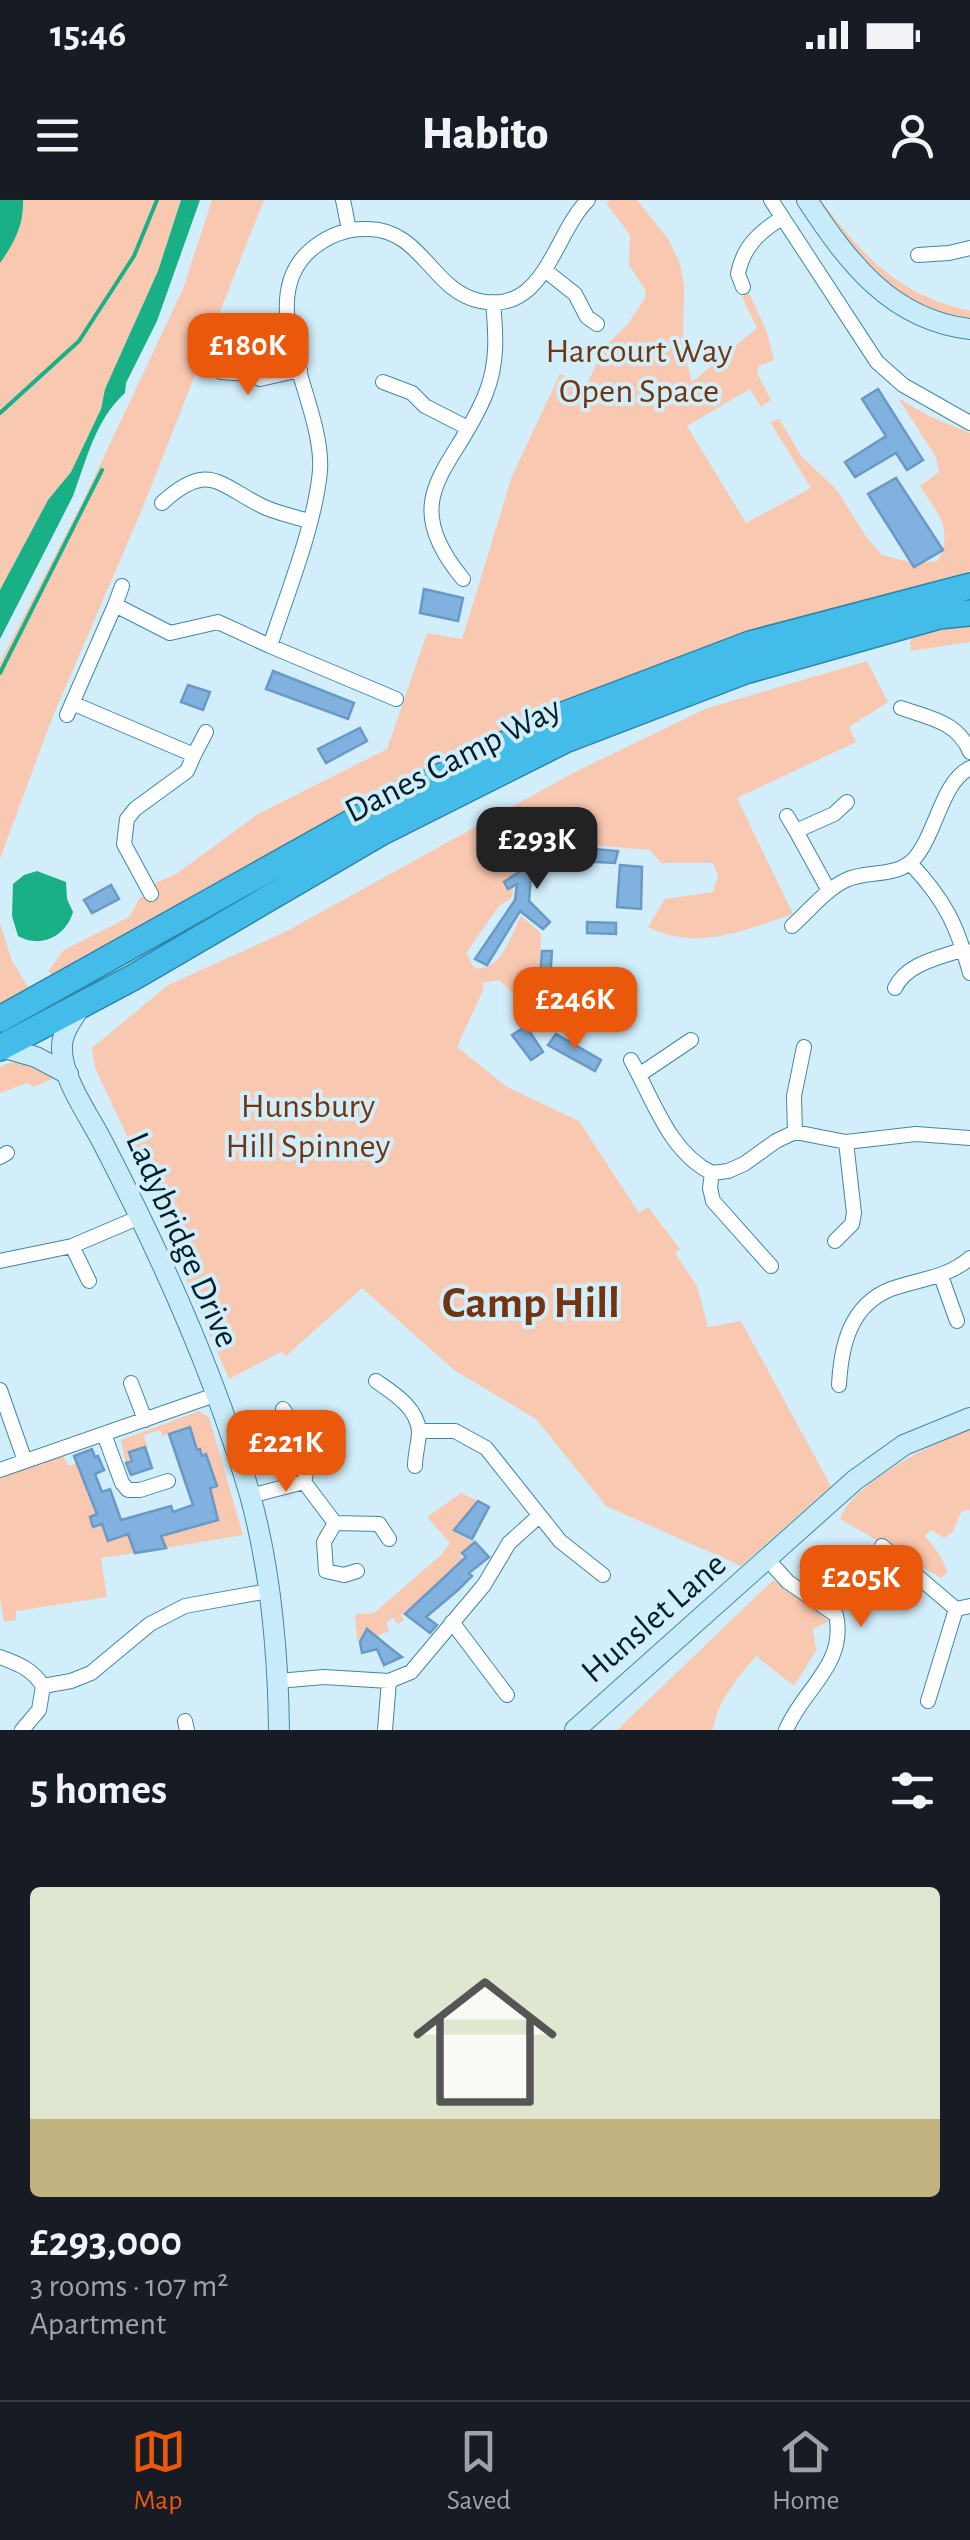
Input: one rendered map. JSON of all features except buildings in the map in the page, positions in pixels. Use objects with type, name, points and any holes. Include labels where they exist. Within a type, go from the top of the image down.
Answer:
[{"type":"highway","name":"Danes Camp Way","points":[[0,1020],[374,810],[563,715],[750,644],[970,586]]},
{"type":"highway","name":"Danes Camp Way","points":[[1,1047],[134,977],[382,832],[565,740],[745,672],[939,616],[970,612]]},
{"type":"street","points":[[343,200],[349,230]]},
{"type":"street","points":[[270,646],[308,520],[320,458],[316,424],[286,319],[289,282],[304,255],[320,242],[349,230],[376,229],[407,240],[447,286],[471,298],[494,302],[524,291],[546,271],[568,223],[588,200]]},
{"type":"street","points":[[770,200],[877,362],[904,384],[970,423]]},
{"type":"street","points":[[808,200],[854,266],[893,302],[930,321],[970,329]]},
{"type":"street","points":[[744,287],[738,274],[750,244],[782,218]]},
{"type":"street","points":[[918,255],[970,248]]},
{"type":"street","points":[[546,271],[575,294],[587,317],[597,324]]},
{"type":"street","points":[[463,579],[447,558],[435,526],[432,494],[492,377],[496,348],[494,302]]},
{"type":"street","points":[[214,362],[221,372],[260,379],[300,370]]},
{"type":"street","points":[[383,382],[412,394],[425,406],[468,428]]},
{"type":"street","points":[[162,503],[190,483],[209,479],[234,487],[267,509],[308,520]]},
{"type":"street","points":[[432,567],[447,558]]},
{"type":"street","points":[[122,586],[70,709],[194,756]]},
{"type":"street","points":[[115,605],[170,633],[218,622],[396,699]]},
{"type":"street","points":[[901,708],[948,724],[965,740],[970,752]]},
{"type":"street","points":[[151,894],[124,844],[124,829],[134,808],[187,771],[206,732]]},
{"type":"street","points":[[792,926],[845,880],[910,864],[954,782],[970,768]]},
{"type":"street","points":[[796,831],[834,814],[847,802]]},
{"type":"street","points":[[787,816],[828,892]]},
{"type":"street","points":[[910,864],[946,906],[970,973]]},
{"type":"street","points":[[895,977],[964,949]]},
{"type":"street","name":"Ladybridge Drive","points":[[83,1002],[66,1030],[62,1047],[68,1074],[140,1218],[216,1395],[250,1496],[268,1591],[279,1730]]},
{"type":"street","points":[[639,1075],[691,1040]]},
{"type":"street","points":[[795,1132],[794,1096],[804,1046]]},
{"type":"street","points":[[1,1047],[36,1057],[68,1074]]},
{"type":"street","points":[[631,1060],[685,1154],[712,1173],[744,1164],[795,1132],[846,1142],[916,1134],[970,1138]]},
{"type":"street","points":[[835,1241],[852,1224],[854,1213],[846,1142]]},
{"type":"street","points":[[712,1173],[713,1202],[768,1263],[751,1270]]},
{"type":"street","points":[[0,1261],[72,1246],[140,1218]]},
{"type":"street","points":[[72,1246],[89,1281]]},
{"type":"street","points":[[839,1385],[841,1350],[852,1323],[866,1305],[889,1290],[940,1276],[970,1258]]},
{"type":"street","points":[[940,1276],[957,1321]]},
{"type":"street","points":[[376,1381],[406,1403],[418,1431],[415,1466]]},
{"type":"street","points":[[131,1384],[145,1420]]},
{"type":"street","points":[[0,1390],[25,1461]]},
{"type":"street","points":[[0,1470],[216,1395]]},
{"type":"street","points":[[282,1409],[311,1450],[304,1482],[334,1523]]},
{"type":"street","name":"Hunslet Lane","points":[[574,1730],[855,1480],[904,1445],[970,1418]]},
{"type":"street","points":[[418,1431],[455,1431],[472,1438],[500,1464],[560,1541],[604,1575]]},
{"type":"street","points":[[104,1434],[128,1490],[168,1480]]},
{"type":"street","points":[[250,1496],[304,1482]]},
{"type":"street","points":[[278,1682],[324,1676],[389,1681],[411,1672],[484,1585],[509,1544],[539,1516]]},
{"type":"street","points":[[334,1523],[378,1524],[389,1540]]},
{"type":"street","points":[[334,1523],[324,1542],[326,1571],[357,1571]]},
{"type":"street","points":[[882,1546],[963,1607],[928,1701]]},
{"type":"street","points":[[768,1560],[788,1582],[825,1605],[836,1616],[839,1628],[836,1652],[786,1730]]},
{"type":"street","points":[[43,1686],[92,1673],[150,1624],[176,1610],[268,1591]]},
{"type":"street","points":[[452,1622],[507,1695]]},
{"type":"street","points":[[0,1658],[24,1666],[43,1686],[39,1710],[22,1730]]},
{"type":"street","points":[[385,1730],[389,1681]]},
{"type":"green space","points":[[23,200],[181,200],[158,271],[105,389],[101,409],[71,472],[48,500],[0,590],[0,263],[23,213]]},
{"type":"green space","points":[[212,200],[264,200],[143,507],[51,721],[0,859],[0,662],[81,505],[183,289]]},
{"type":"green space","name":"Harcourt Way Open Space","points":[[637,200],[669,240],[680,264],[684,286],[683,347],[692,382],[757,328],[742,297],[749,293],[767,332],[774,360],[759,366],[757,373],[771,400],[761,407],[750,389],[687,426],[746,523],[811,488],[770,422],[779,419],[802,457],[836,489],[882,555],[913,563],[938,561],[944,539],[942,521],[920,486],[939,472],[936,457],[898,398],[970,433],[970,571],[749,633],[53,976],[48,971],[64,950],[129,917],[140,898],[154,889],[153,884],[176,874],[258,814],[387,749],[427,633],[462,639],[512,476],[560,374],[587,384],[604,347],[628,324],[646,296],[629,265],[630,235],[606,203]]},
{"type":"green space","points":[[816,200],[821,200],[852,239],[885,271],[923,295],[970,311],[970,322],[918,304],[880,278]]},
{"type":"green space","points":[[970,626],[970,642],[911,651],[910,642],[916,633]]},
{"type":"green space","name":"Hunsbury Hill Spinney","points":[[867,661],[888,702],[849,727],[856,742],[737,798],[793,914],[721,936],[685,938],[666,934],[648,927],[665,899],[713,892],[718,876],[713,863],[661,863],[650,850],[556,842],[516,869],[512,897],[499,906],[466,953],[474,968],[491,964],[504,952],[521,916],[541,933],[538,1007],[528,1007],[499,980],[482,983],[484,988],[457,1047],[507,1087],[579,1121],[639,1213],[648,1207],[680,1249],[675,1253],[697,1286],[708,1327],[741,1321],[831,1486],[741,1566],[606,1506],[536,1419],[454,1370],[362,1288],[286,1356],[281,1352],[229,1379],[159,1218],[163,1212],[95,1068],[92,1048],[168,985],[285,932],[575,772],[705,709]]},
{"type":"green space","points":[[0,923],[12,961],[29,988],[0,1003]]},
{"type":"green space","points":[[9,1063],[40,1067],[54,1078],[34,1087],[27,1083],[0,1093],[0,1067]]},
{"type":"green space","points":[[199,1411],[209,1417],[243,1535],[166,1548],[161,1536],[192,1520],[196,1527],[218,1520],[210,1488],[217,1485],[213,1474],[208,1475],[206,1455],[197,1450],[189,1427],[162,1436],[160,1430],[144,1435],[147,1446],[130,1452],[132,1461],[126,1463],[121,1440]]},
{"type":"green space","points":[[970,1429],[970,1510],[961,1512],[953,1532],[944,1538],[931,1530],[925,1536],[948,1572],[941,1578],[840,1519],[848,1505],[878,1478],[917,1453]]},
{"type":"green space","points":[[63,1455],[68,1466],[77,1463],[96,1511],[102,1513],[90,1517],[93,1527],[102,1524],[108,1541],[128,1534],[135,1553],[101,1558],[107,1597],[16,1611],[16,1620],[4,1622],[0,1599],[0,1478]]},
{"type":"green space","points":[[461,1493],[478,1501],[453,1531],[478,1545],[473,1552],[469,1548],[460,1555],[463,1559],[444,1576],[450,1582],[442,1580],[430,1590],[435,1596],[411,1613],[408,1609],[398,1624],[393,1618],[386,1622],[389,1631],[374,1637],[366,1632],[365,1640],[357,1641],[355,1614],[374,1613],[450,1543],[427,1517]]},
{"type":"green space","points":[[773,1580],[819,1611],[828,1622],[813,1629],[816,1651],[794,1686],[756,1656],[724,1700],[713,1730],[617,1730]]},
{"type":"shaded area","points":[[0,200],[23,200],[17,233],[0,263]]},
{"type":"shaded area","points":[[181,200],[200,200],[157,321],[126,383],[125,393],[99,428],[73,496],[0,639],[0,590],[48,500],[71,472],[101,409],[105,389],[158,271]]},
{"type":"shaded area","points":[[37,871],[66,882],[73,912],[59,934],[35,941],[18,936],[12,916],[13,884]]},
{"type":"waterway","points":[[0,413],[79,341],[134,256],[157,200]]},
{"type":"waterway","points":[[0,673],[102,470]]},
{"type":"district","name":"Camp Hill","points":[[531,1303]]}]
